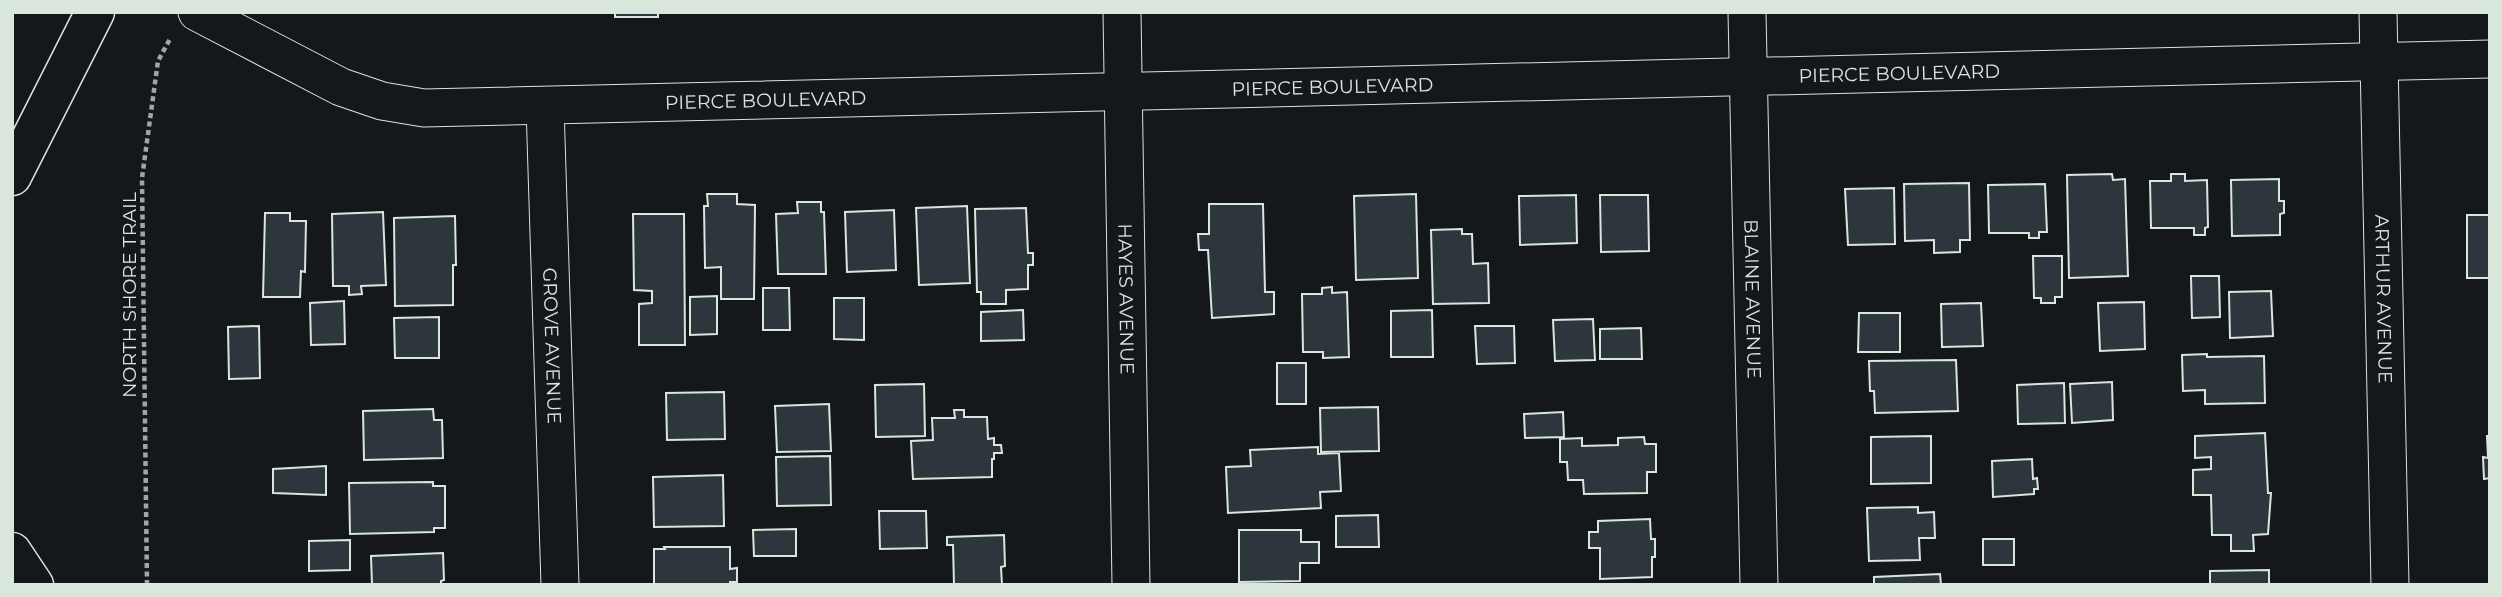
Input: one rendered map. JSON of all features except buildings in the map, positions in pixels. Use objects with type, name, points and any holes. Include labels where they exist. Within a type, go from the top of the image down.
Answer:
[{"type":"street","points":[[12,176],[95,12]]},
{"type":"street","name":"HAYES AVENUE","points":[[1122,12],[1131,585]]},
{"type":"street","name":"BLAINE AVENUE","points":[[1747,12],[1759,585]]},
{"type":"street","name":"ARTHUR AVENUE","points":[[2378,12],[2390,585]]},
{"type":"street","name":"PIERCE BOULEVARD","points":[[187,18],[341,87],[382,101],[424,108],[2490,59]]},
{"type":"street","name":"GROVE AVENUE","points":[[545,106],[560,585]]},
{"type":"street","points":[[12,552],[34,585]]},
{"type":"path","name":"NORTH SHORE TRAIL","points":[[147,585],[142,178],[158,61],[187,18]]}]
